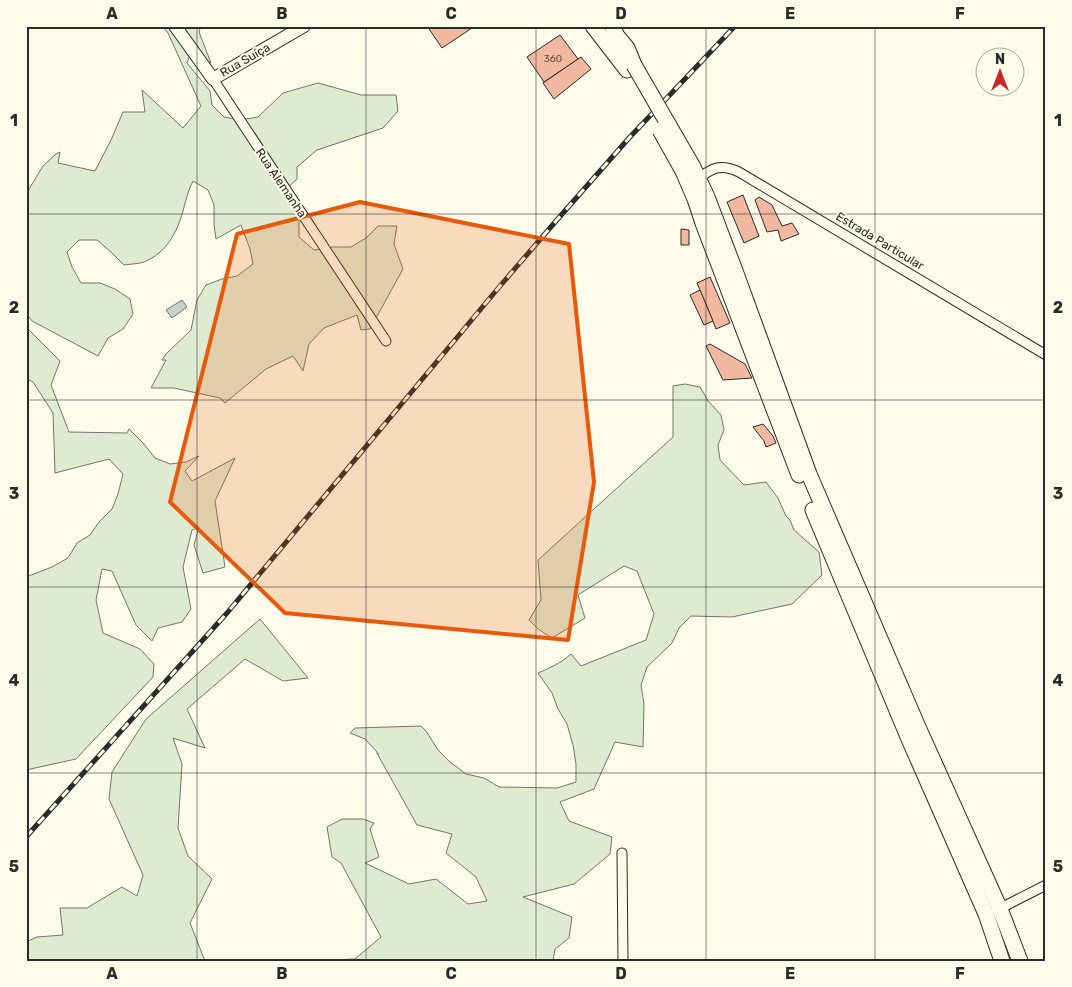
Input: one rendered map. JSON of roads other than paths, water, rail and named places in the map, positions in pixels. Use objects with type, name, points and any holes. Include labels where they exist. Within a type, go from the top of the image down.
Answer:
[{"type":"main road","points":[[593,26],[630,67],[691,175],[804,489],[909,739],[993,912],[1020,961]]},
{"type":"main road","points":[[612,26],[617,36],[627,48],[630,67]]},
{"type":"main road","points":[[993,912],[1002,961]]},
{"type":"street","name":"Rua Alemanha","points":[[175,26],[213,79],[386,341]]},
{"type":"street","name":"Rua Suíça","points":[[213,79],[304,26]]},
{"type":"street","name":"Estrada Particular","points":[[691,175],[705,173],[714,168],[721,167],[739,172],[1046,355]]},
{"type":"street","points":[[622,853],[623,961]]},
{"type":"street","points":[[993,912],[1046,885]]},
{"type":"railway","points":[[26,837],[227,613],[556,221],[629,138],[735,26]]}]
